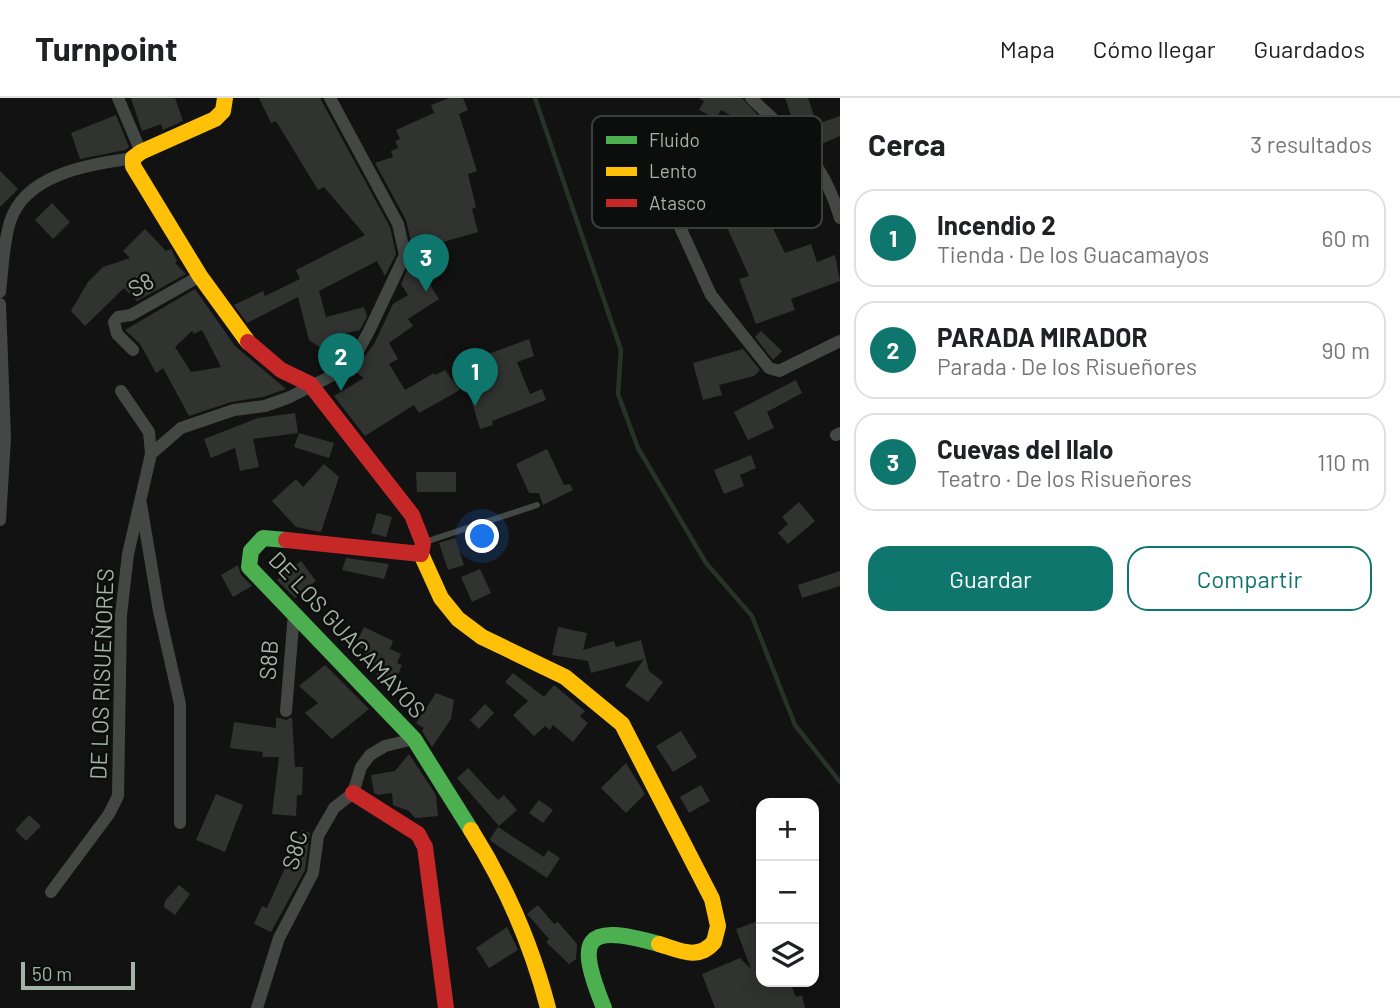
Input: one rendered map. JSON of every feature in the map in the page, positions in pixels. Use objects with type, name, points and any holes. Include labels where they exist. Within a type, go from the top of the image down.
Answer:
[{"type":"street","points":[[118,98],[137,155],[133,166],[200,276],[244,339],[281,370],[310,384],[411,515],[441,598],[458,619],[482,637],[565,677],[622,724],[712,899],[719,918],[719,933],[711,947],[698,954],[614,932],[601,934],[593,940],[587,952],[588,968],[604,1008]]},
{"type":"street","points":[[0,292],[10,222],[27,194],[42,183],[86,166],[137,155],[215,119],[223,111],[225,98]]},
{"type":"street","points":[[151,454],[181,428],[234,410],[265,406],[290,397],[310,384],[339,372],[357,353],[405,255],[398,224],[330,98]]},
{"type":"street","points":[[751,98],[769,116]]},
{"type":"street","points":[[822,172],[832,191],[840,218]]},
{"type":"street","points":[[679,228],[711,295],[769,368],[779,371],[840,341]]},
{"type":"street","name":"S8","points":[[133,350],[117,334],[114,322],[118,317],[131,315],[200,276]]},
{"type":"street","points":[[0,304],[5,439],[0,520]]},
{"type":"street","points":[[121,391],[149,432],[151,454]]},
{"type":"street","name":"DE LOS RISUEÑORES","points":[[51,892],[109,814],[118,796],[121,615],[128,554],[151,454]]},
{"type":"street","points":[[140,497],[159,611],[180,704],[180,823]]},
{"type":"street","name":"DE LOS GUACAMAYOS","points":[[422,549],[263,538],[253,546],[248,556],[249,567],[414,739],[485,853],[536,962],[548,1008]]},
{"type":"street","name":"S8B","points":[[286,711],[294,613]]},
{"type":"street","name":"S8C","points":[[257,1008],[279,938],[313,873],[318,836],[334,807],[353,793],[361,767],[370,755],[385,746],[414,739]]},
{"type":"street","points":[[353,793],[418,834],[425,847],[446,1008]]},
{"type":"lane","points":[[422,549],[537,505]]},
{"type":"building","points":[[131,98],[175,98],[183,121],[163,130],[161,124],[142,131]]},
{"type":"building","points":[[259,98],[320,98],[390,227],[396,254],[385,276],[377,261],[319,291],[326,317],[364,307],[367,316],[360,330],[342,334],[343,352],[328,353],[309,340],[298,297],[247,323],[234,305],[263,291],[265,296],[300,279],[296,270],[365,235],[324,187],[318,190],[276,121],[271,123]]},
{"type":"building","points":[[449,98],[463,98],[468,110],[459,114],[477,171],[468,174],[476,207],[472,209],[478,232],[433,245],[444,264],[424,275],[439,299],[408,319],[413,326],[389,343],[398,359],[389,364],[405,390],[434,373],[435,375],[445,370],[460,390],[419,413],[414,405],[365,436],[334,396],[364,378],[354,371],[374,344],[393,304],[408,295],[401,284],[414,254],[406,220],[375,163],[393,157],[391,151],[398,148],[395,141],[400,139],[396,130],[434,113],[431,105]]},
{"type":"building","points":[[698,98],[742,98],[759,116],[732,116],[721,110],[718,116],[710,116],[699,110],[704,101]]},
{"type":"building","points":[[785,98],[808,98],[814,116],[791,116]]},
{"type":"building","points":[[116,115],[129,147],[80,159],[71,133]]},
{"type":"building","points":[[840,116],[840,136],[822,144],[822,122]]},
{"type":"building","points":[[0,171],[18,189],[0,207]]},
{"type":"building","points":[[52,203],[70,222],[53,239],[35,220]]},
{"type":"building","points":[[727,228],[773,228],[785,253],[811,244],[817,262],[835,255],[840,281],[791,299],[795,310],[756,324],[739,279],[749,276]]},
{"type":"building","points":[[145,229],[166,251],[171,249],[177,261],[175,263],[186,274],[137,301],[124,288],[85,326],[71,311],[88,282],[103,267],[130,258],[123,251]]},
{"type":"building","points":[[195,289],[235,346],[286,389],[263,397],[231,402],[189,416],[163,368],[156,373],[140,344],[125,330]],"holes":[[[202,330],[221,367],[191,372],[175,347],[192,331],[194,334]]]},
{"type":"building","points":[[761,331],[782,351],[773,360],[755,337]]},
{"type":"building","points":[[529,339],[534,356],[517,362],[530,394],[542,389],[546,400],[492,421],[493,425],[480,429],[469,392],[478,385],[464,363]]},
{"type":"building","points":[[743,349],[760,370],[754,376],[719,385],[722,395],[703,400],[693,363]]},
{"type":"building","points":[[796,380],[802,393],[767,412],[774,428],[748,440],[734,412]]},
{"type":"building","points":[[295,413],[298,433],[253,439],[259,467],[240,471],[235,448],[211,458],[204,439],[258,418]]},
{"type":"building","points":[[299,433],[334,443],[329,458],[294,447]]},
{"type":"building","points":[[547,449],[564,485],[570,484],[573,490],[543,505],[539,493],[529,493],[516,464]]},
{"type":"building","points":[[751,455],[756,468],[740,475],[744,486],[724,494],[714,470]]},
{"type":"building","points":[[324,464],[339,477],[321,532],[296,527],[272,501],[296,479],[303,487]]},
{"type":"building","points":[[416,472],[456,472],[456,492],[417,492]]},
{"type":"building","points":[[799,502],[815,521],[788,544],[778,533],[788,524],[782,517]]},
{"type":"building","points":[[377,513],[392,517],[386,537],[371,533]]},
{"type":"building","points":[[455,538],[464,565],[448,570],[439,543]]},
{"type":"building","points":[[346,558],[389,564],[384,579],[342,570]]},
{"type":"building","points":[[301,561],[316,581],[295,598],[277,580]]},
{"type":"building","points":[[238,565],[241,575],[252,586],[233,597],[221,575]]},
{"type":"building","points":[[480,569],[491,593],[472,602],[461,577]]},
{"type":"building","points":[[840,571],[840,586],[802,598],[798,585]]},
{"type":"building","points":[[364,627],[393,641],[390,649],[401,654],[397,663],[402,665],[392,689],[374,681],[379,669],[362,662],[366,651],[355,645]]},
{"type":"building","points":[[558,627],[587,633],[583,650],[614,641],[616,647],[641,640],[649,671],[663,682],[648,702],[625,686],[644,659],[591,673],[588,661],[552,655]]},
{"type":"building","points":[[325,665],[369,709],[332,739],[305,713],[318,703],[299,686]]},
{"type":"building","points":[[513,673],[544,697],[554,685],[585,711],[580,716],[588,723],[573,742],[553,725],[550,730],[545,726],[534,736],[513,715],[528,701],[505,682]]},
{"type":"building","points":[[436,693],[454,700],[451,719],[432,747],[422,731],[424,728],[416,723]]},
{"type":"building","points":[[485,704],[494,713],[479,729],[470,720]]},
{"type":"building","points":[[276,717],[286,720],[292,717],[295,767],[303,767],[302,795],[297,795],[296,816],[272,814],[279,757],[262,757],[263,752],[230,748],[234,722],[276,728]]},
{"type":"building","points":[[681,731],[697,757],[673,772],[656,746]]},
{"type":"building","points":[[409,754],[436,795],[438,816],[415,818],[409,811],[393,805],[392,793],[374,793],[371,775],[395,771]]},
{"type":"building","points":[[626,763],[645,794],[626,813],[601,788]]},
{"type":"building","points":[[468,768],[498,800],[504,795],[517,810],[499,826],[457,778]]},
{"type":"building","points":[[701,785],[710,801],[689,813],[680,797]]},
{"type":"building","points":[[216,794],[243,805],[225,852],[196,840]]},
{"type":"building","points":[[539,800],[553,810],[543,823],[529,813]]},
{"type":"building","points":[[29,815],[41,826],[26,841],[15,830]]},
{"type":"building","points":[[498,827],[544,857],[548,850],[560,858],[547,878],[492,842],[490,839]]},
{"type":"building","points":[[302,830],[310,833],[305,870],[271,932],[254,924],[262,906],[267,908]]},
{"type":"building","points":[[179,885],[190,894],[175,915],[164,907],[165,901]]},
{"type":"building","points":[[538,905],[554,924],[558,922],[577,944],[576,959],[569,964],[546,942],[549,939],[527,914]]},
{"type":"building","points":[[756,922],[756,987],[792,987],[796,997],[802,995],[805,1008],[715,1008],[702,974],[740,958],[751,969],[736,929]]},
{"type":"building","points":[[507,927],[518,950],[489,968],[476,948]]},
{"type":"waterway","points":[[535,98],[621,350],[618,394],[638,448],[706,563],[752,616],[795,725],[840,782]]},
{"type":"traffic: fast","points":[[286,540],[263,538],[251,551],[249,567],[414,739],[471,830]]},
{"type":"traffic: fast","points":[[604,1008],[590,966],[589,952],[592,942],[600,936],[614,935],[659,944]]},
{"type":"traffic: slow","points":[[225,98],[223,111],[215,119],[141,152],[133,158],[133,166],[200,276],[248,342]]},
{"type":"traffic: slow","points":[[421,554],[441,598],[458,619],[482,637],[565,677],[622,724],[712,899],[718,926],[714,942],[708,948],[695,953],[659,944]]},
{"type":"traffic: slow","points":[[471,830],[516,916],[548,1008]]},
{"type":"traffic: jam","points":[[248,342],[281,370],[310,384],[412,515],[423,543],[421,554],[286,540]]},
{"type":"traffic: jam","points":[[353,793],[418,834],[425,847],[446,1008]]},
{"type":"place","name":"Cuevas del Ilalo","points":[[426,292]]},
{"type":"place","name":"PARADA MIRADOR","points":[[341,391]]},
{"type":"place","name":"Incendio 2","points":[[475,406]]}]
